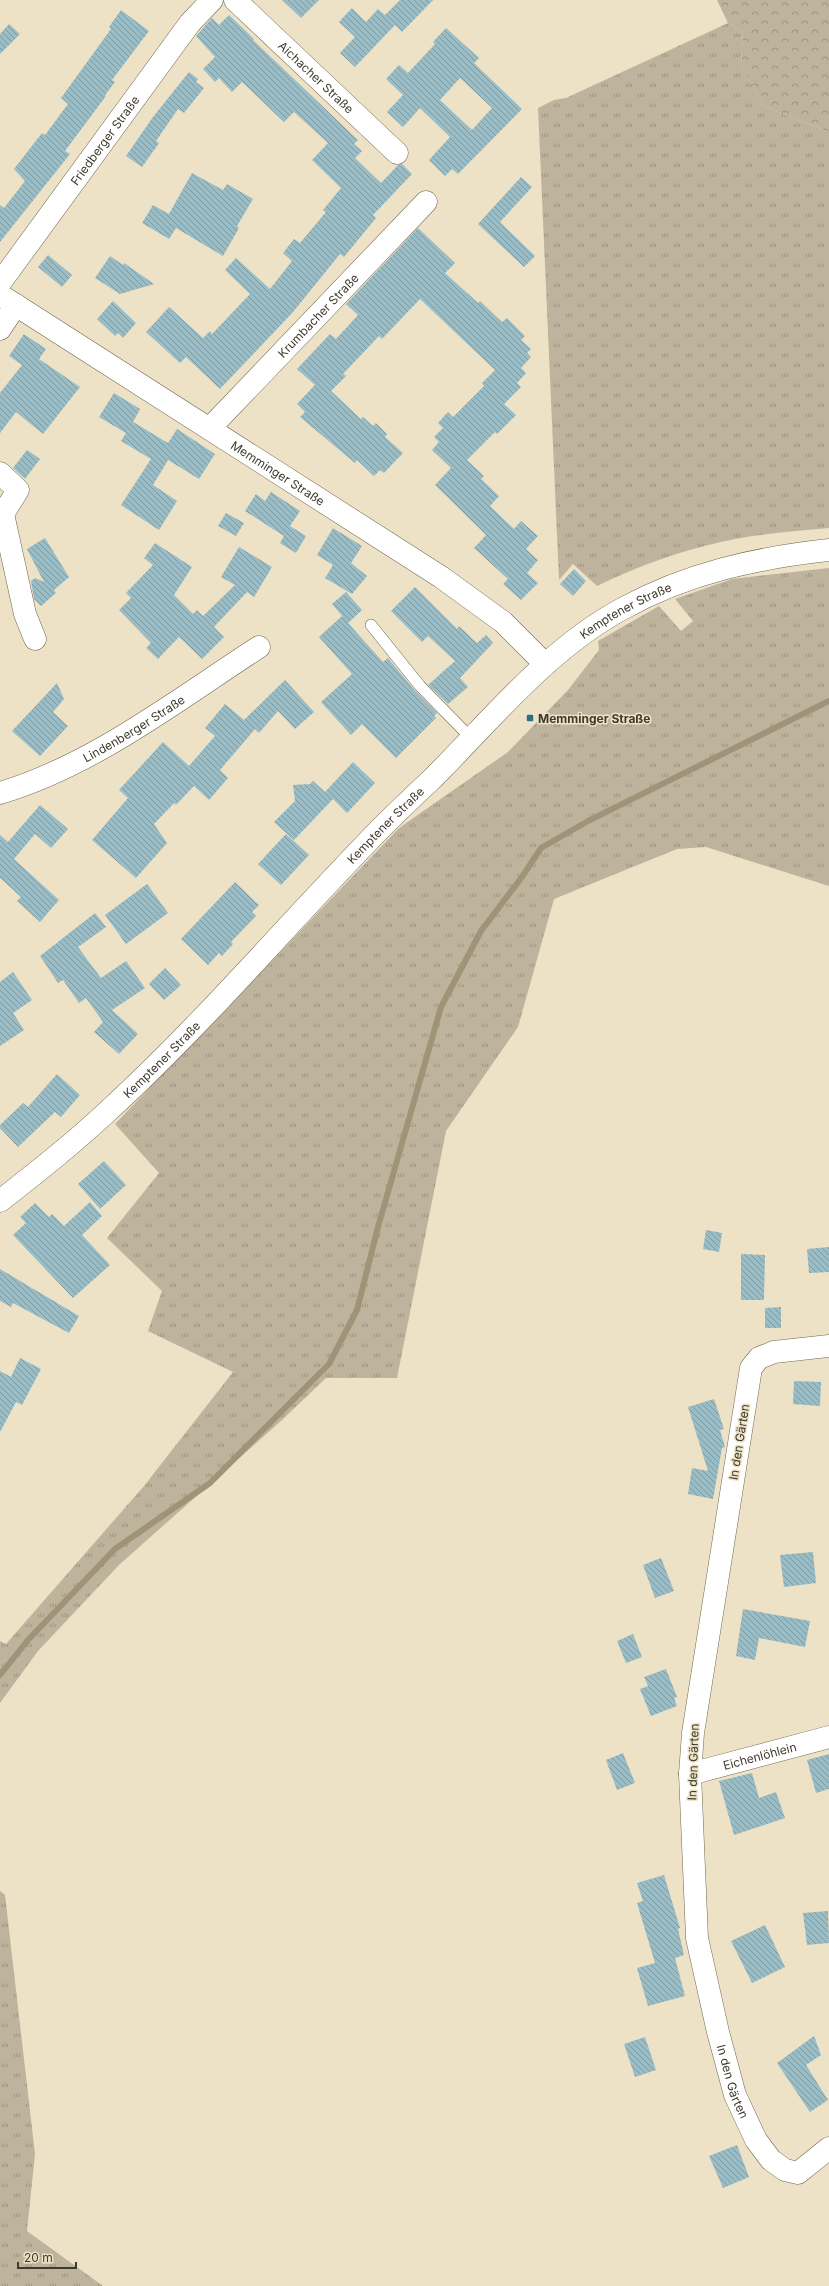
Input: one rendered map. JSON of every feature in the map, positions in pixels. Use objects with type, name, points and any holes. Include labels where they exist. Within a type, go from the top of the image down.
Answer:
[{"type":"street","name":"Friedberger Straße","points":[[0,283],[190,23],[212,0]]},
{"type":"street","name":"Aichacher Straße","points":[[235,0],[397,153]]},
{"type":"street","name":"Krumbacher Straße","points":[[210,428],[426,202]]},
{"type":"street","name":"Memminger Straße","points":[[8,300],[441,577],[503,622],[545,664]]},
{"type":"street","points":[[0,329],[8,300]]},
{"type":"street","points":[[0,473],[18,490],[3,514],[25,614],[35,639]]},
{"type":"street","name":"Kemptener Straße","points":[[0,1201],[76,1141],[147,1074],[239,981],[382,827],[545,664],[573,641],[616,612],[685,580],[738,564],[829,550]]},
{"type":"street","name":"Lindenberger Straße","points":[[0,794],[47,777],[92,756],[259,647]]},
{"type":"street","name":"In den Gärten","points":[[829,1346],[774,1352],[759,1358],[750,1368],[701,1676],[693,1733],[690,1774],[697,1938],[718,2032],[735,2095],[756,2140],[771,2160],[785,2170],[798,2173],[829,2148]]},
{"type":"street","name":"Eichenlöhlein","points":[[690,1774],[829,1737]]},
{"type":"lane","points":[[371,625],[420,686],[471,738]]},
{"type":"green space","points":[[717,0],[829,0],[829,132],[765,107],[741,66],[743,32],[728,23]]},
{"type":"green space","points":[[728,23],[743,32],[741,66],[765,107],[829,132],[829,528],[758,535],[700,547],[664,558],[597,586],[573,564],[559,580],[538,108],[554,100],[566,98]]},
{"type":"green space","points":[[829,568],[829,886],[706,847],[677,849],[554,899],[518,1027],[446,1131],[397,1378],[326,1378],[282,1420],[119,1565],[38,1651],[0,1703],[0,1641],[6,1644],[144,1486],[233,1372],[148,1331],[162,1291],[107,1238],[159,1173],[115,1124],[399,828],[508,752],[568,690],[599,650],[598,641],[659,606],[681,631],[693,621],[675,599],[732,579]]},
{"type":"green space","points":[[0,1891],[5,1895],[35,2154],[27,2231],[103,2286],[0,2286]]},
{"type":"building","points":[[282,0],[319,0],[301,18]]},
{"type":"building","points":[[400,0],[433,0],[402,32],[395,25],[355,67],[340,53],[355,37],[339,22],[352,8],[366,22],[378,9],[385,15]]},
{"type":"building","points":[[121,10],[149,31],[112,80],[115,82],[105,95],[106,96],[65,151],[70,154],[0,242],[0,205],[4,208],[25,181],[14,169],[42,133],[45,135],[68,104],[61,98],[111,29],[109,27]]},
{"type":"building","points":[[229,15],[254,39],[253,40],[358,140],[354,144],[362,151],[355,158],[381,183],[398,165],[402,164],[412,174],[373,215],[376,218],[344,257],[340,254],[293,312],[220,389],[186,357],[180,363],[146,332],[169,307],[203,338],[210,331],[212,334],[250,294],[225,270],[236,258],[270,289],[292,261],[283,253],[294,239],[300,243],[326,212],[323,210],[341,188],[312,160],[328,143],[294,112],[284,122],[242,82],[232,92],[219,78],[215,82],[203,69],[215,57],[196,36],[212,18],[219,25]]},
{"type":"building","points":[[9,24],[20,34],[0,54],[0,34]]},
{"type":"building","points":[[446,28],[479,58],[474,63],[522,109],[458,174],[452,169],[445,176],[429,160],[450,137],[420,108],[403,127],[387,112],[403,95],[386,79],[399,65],[408,73],[435,44],[433,42]],"holes":[[[460,78],[492,108],[472,130],[440,100]]]},
{"type":"building","points":[[189,72],[198,79],[196,82],[204,88],[184,113],[178,109],[156,141],[159,143],[142,167],[126,156],[153,117]]},
{"type":"building","points":[[192,173],[223,190],[227,184],[253,199],[237,226],[239,228],[223,256],[176,228],[169,239],[142,223],[153,205],[169,214]]},
{"type":"building","points":[[521,177],[532,187],[500,222],[535,256],[524,267],[478,224]]},
{"type":"building","points":[[418,228],[455,263],[445,273],[478,303],[480,301],[502,322],[507,318],[525,336],[521,340],[531,349],[527,353],[531,357],[521,368],[526,373],[517,383],[521,387],[504,404],[516,415],[497,434],[495,432],[467,460],[484,476],[481,479],[499,496],[490,506],[514,529],[521,521],[538,536],[526,549],[538,560],[527,573],[538,583],[521,600],[503,584],[508,579],[474,548],[486,535],[435,485],[451,468],[432,450],[439,442],[434,437],[443,428],[438,423],[448,412],[453,417],[484,386],[482,383],[495,370],[420,299],[382,339],[379,336],[343,374],[346,376],[331,391],[361,419],[363,417],[373,426],[376,423],[387,434],[385,437],[403,453],[384,473],[380,470],[374,476],[357,460],[355,463],[300,417],[305,412],[297,404],[315,385],[297,369],[330,334],[336,339],[358,315],[346,304]]},
{"type":"building","points":[[48,255],[72,275],[62,287],[38,267]]},
{"type":"building","points":[[110,256],[123,265],[124,263],[154,284],[120,294],[95,278]]},
{"type":"building","points":[[113,301],[136,323],[123,338],[118,333],[115,336],[97,319]]},
{"type":"building","points":[[24,334],[46,349],[39,359],[80,387],[43,434],[16,412],[0,433],[0,393],[22,365],[9,356]]},
{"type":"building","points":[[114,393],[140,409],[133,422],[168,443],[177,429],[215,454],[199,479],[168,460],[153,485],[177,501],[159,530],[121,505],[151,459],[121,441],[126,433],[99,417]]},
{"type":"building","points":[[27,450],[40,459],[25,479],[13,468]]},
{"type":"building","points":[[271,492],[300,511],[290,526],[306,536],[296,553],[280,543],[284,536],[245,511],[256,494],[265,501]]},
{"type":"building","points":[[226,513],[244,523],[236,536],[218,526]]},
{"type":"building","points":[[333,528],[362,546],[351,563],[367,576],[352,594],[325,578],[333,565],[317,555]]},
{"type":"building","points":[[45,538],[69,577],[54,590],[56,593],[41,606],[34,599],[31,581],[35,578],[44,582],[27,549]]},
{"type":"building","points":[[155,543],[192,567],[174,595],[193,614],[197,610],[203,616],[235,585],[221,577],[239,547],[272,567],[254,597],[247,592],[214,627],[224,637],[202,659],[179,637],[158,659],[146,648],[151,643],[119,610],[131,598],[126,593],[153,565],[144,558]]},
{"type":"building","points":[[574,569],[586,581],[573,596],[560,584]]},
{"type":"building","points":[[415,587],[457,629],[459,626],[477,643],[486,635],[493,643],[460,678],[468,687],[448,704],[428,685],[455,661],[428,636],[422,642],[391,611]]},
{"type":"building","points":[[346,592],[362,610],[348,623],[383,662],[388,658],[415,691],[437,713],[434,716],[436,718],[396,758],[362,724],[351,735],[321,702],[352,674],[319,637],[342,616],[344,618],[332,604]]},
{"type":"building","points":[[285,680],[314,712],[295,729],[278,711],[259,733],[255,729],[220,770],[228,778],[209,800],[194,786],[176,805],[174,803],[154,824],[167,843],[136,878],[92,840],[128,798],[119,790],[163,742],[189,766],[215,736],[205,728],[225,704],[244,720]]},
{"type":"building","points":[[57,683],[64,699],[53,712],[68,726],[40,756],[12,731]]},
{"type":"building","points":[[353,762],[375,783],[347,813],[333,799],[294,840],[274,822],[295,801],[293,785],[310,784],[313,781],[325,792]]},
{"type":"building","points":[[40,805],[68,829],[51,848],[35,834],[14,859],[59,900],[40,922],[17,901],[21,897],[0,878],[0,835],[8,842]]},
{"type":"building","points":[[286,834],[309,855],[281,885],[258,864]]},
{"type":"building","points":[[235,882],[259,905],[252,912],[256,916],[231,942],[233,944],[222,956],[219,953],[208,965],[181,939]]},
{"type":"building","points":[[147,884],[168,913],[126,944],[105,915]]},
{"type":"building","points":[[95,913],[106,927],[78,947],[101,978],[126,961],[145,988],[112,1010],[138,1034],[119,1054],[94,1032],[103,1022],[86,998],[79,1003],[63,980],[58,983],[40,956]]},
{"type":"building","points":[[165,968],[181,985],[164,1000],[149,984]]},
{"type":"building","points":[[13,972],[32,1000],[13,1013],[24,1030],[0,1046],[0,982]]},
{"type":"building","points":[[57,1074],[80,1095],[61,1117],[55,1112],[18,1147],[0,1128],[0,1125],[23,1103],[28,1107]]},
{"type":"building","points":[[104,1161],[126,1185],[100,1209],[78,1184]]},
{"type":"building","points":[[90,1202],[102,1216],[82,1235],[110,1265],[73,1298],[13,1235],[26,1223],[20,1217],[35,1203],[49,1217],[52,1214],[64,1226]]},
{"type":"building","points":[[706,1230],[722,1233],[719,1252],[703,1249]]},
{"type":"building","points":[[829,1247],[829,1272],[809,1273],[807,1249]]},
{"type":"building","points":[[741,1254],[765,1255],[764,1300],[741,1300]]},
{"type":"building","points":[[0,1269],[79,1316],[69,1333],[13,1303],[11,1307],[0,1301]]},
{"type":"building","points":[[781,1307],[781,1328],[765,1328],[765,1308]]},
{"type":"building","points":[[20,1358],[41,1369],[22,1405],[16,1402],[0,1432],[0,1371],[11,1377]]},
{"type":"building","points":[[794,1381],[821,1382],[820,1406],[793,1404]]},
{"type":"building","points":[[714,1399],[724,1429],[720,1430],[725,1447],[722,1448],[713,1499],[688,1494],[692,1468],[708,1471],[688,1407]]},
{"type":"building","points":[[813,1552],[816,1583],[784,1587],[780,1555]]},
{"type":"building","points":[[661,1558],[674,1591],[655,1598],[643,1565]]},
{"type":"building","points":[[743,1609],[810,1621],[805,1647],[759,1638],[755,1660],[736,1656]]},
{"type":"building","points":[[633,1634],[642,1657],[626,1663],[617,1641]]},
{"type":"building","points":[[666,1669],[677,1697],[674,1698],[677,1706],[651,1716],[640,1689],[648,1686],[644,1677]]},
{"type":"building","points":[[623,1753],[635,1783],[617,1790],[606,1760]]},
{"type":"building","points":[[829,1754],[829,1789],[816,1793],[807,1760]]},
{"type":"building","points":[[752,1773],[759,1798],[776,1792],[785,1818],[734,1835],[719,1781]]},
{"type":"building","points":[[664,1875],[680,1928],[678,1929],[684,1955],[675,1958],[685,1996],[648,2006],[637,1968],[655,1963],[637,1903],[643,1901],[637,1883]]},
{"type":"building","points":[[828,1911],[829,1943],[807,1945],[803,1913]]},
{"type":"building","points":[[765,1925],[785,1967],[752,1983],[731,1941]]},
{"type":"building","points":[[814,2036],[821,2055],[806,2065],[828,2100],[810,2112],[777,2063]]},
{"type":"building","points":[[645,2037],[656,2070],[635,2077],[624,2044]]},
{"type":"building","points":[[737,2145],[749,2177],[723,2188],[709,2156]]},
{"type":"waterway","points":[[292,1401],[329,1364],[357,1310],[378,1227],[441,1007],[481,931],[522,877],[541,848],[588,821],[829,701]]},
{"type":"waterway","points":[[0,1675],[28,1640],[115,1549],[210,1483],[295,1398]]},
{"type":"place","name":"Memminger Straße","points":[[530,718]]}]
